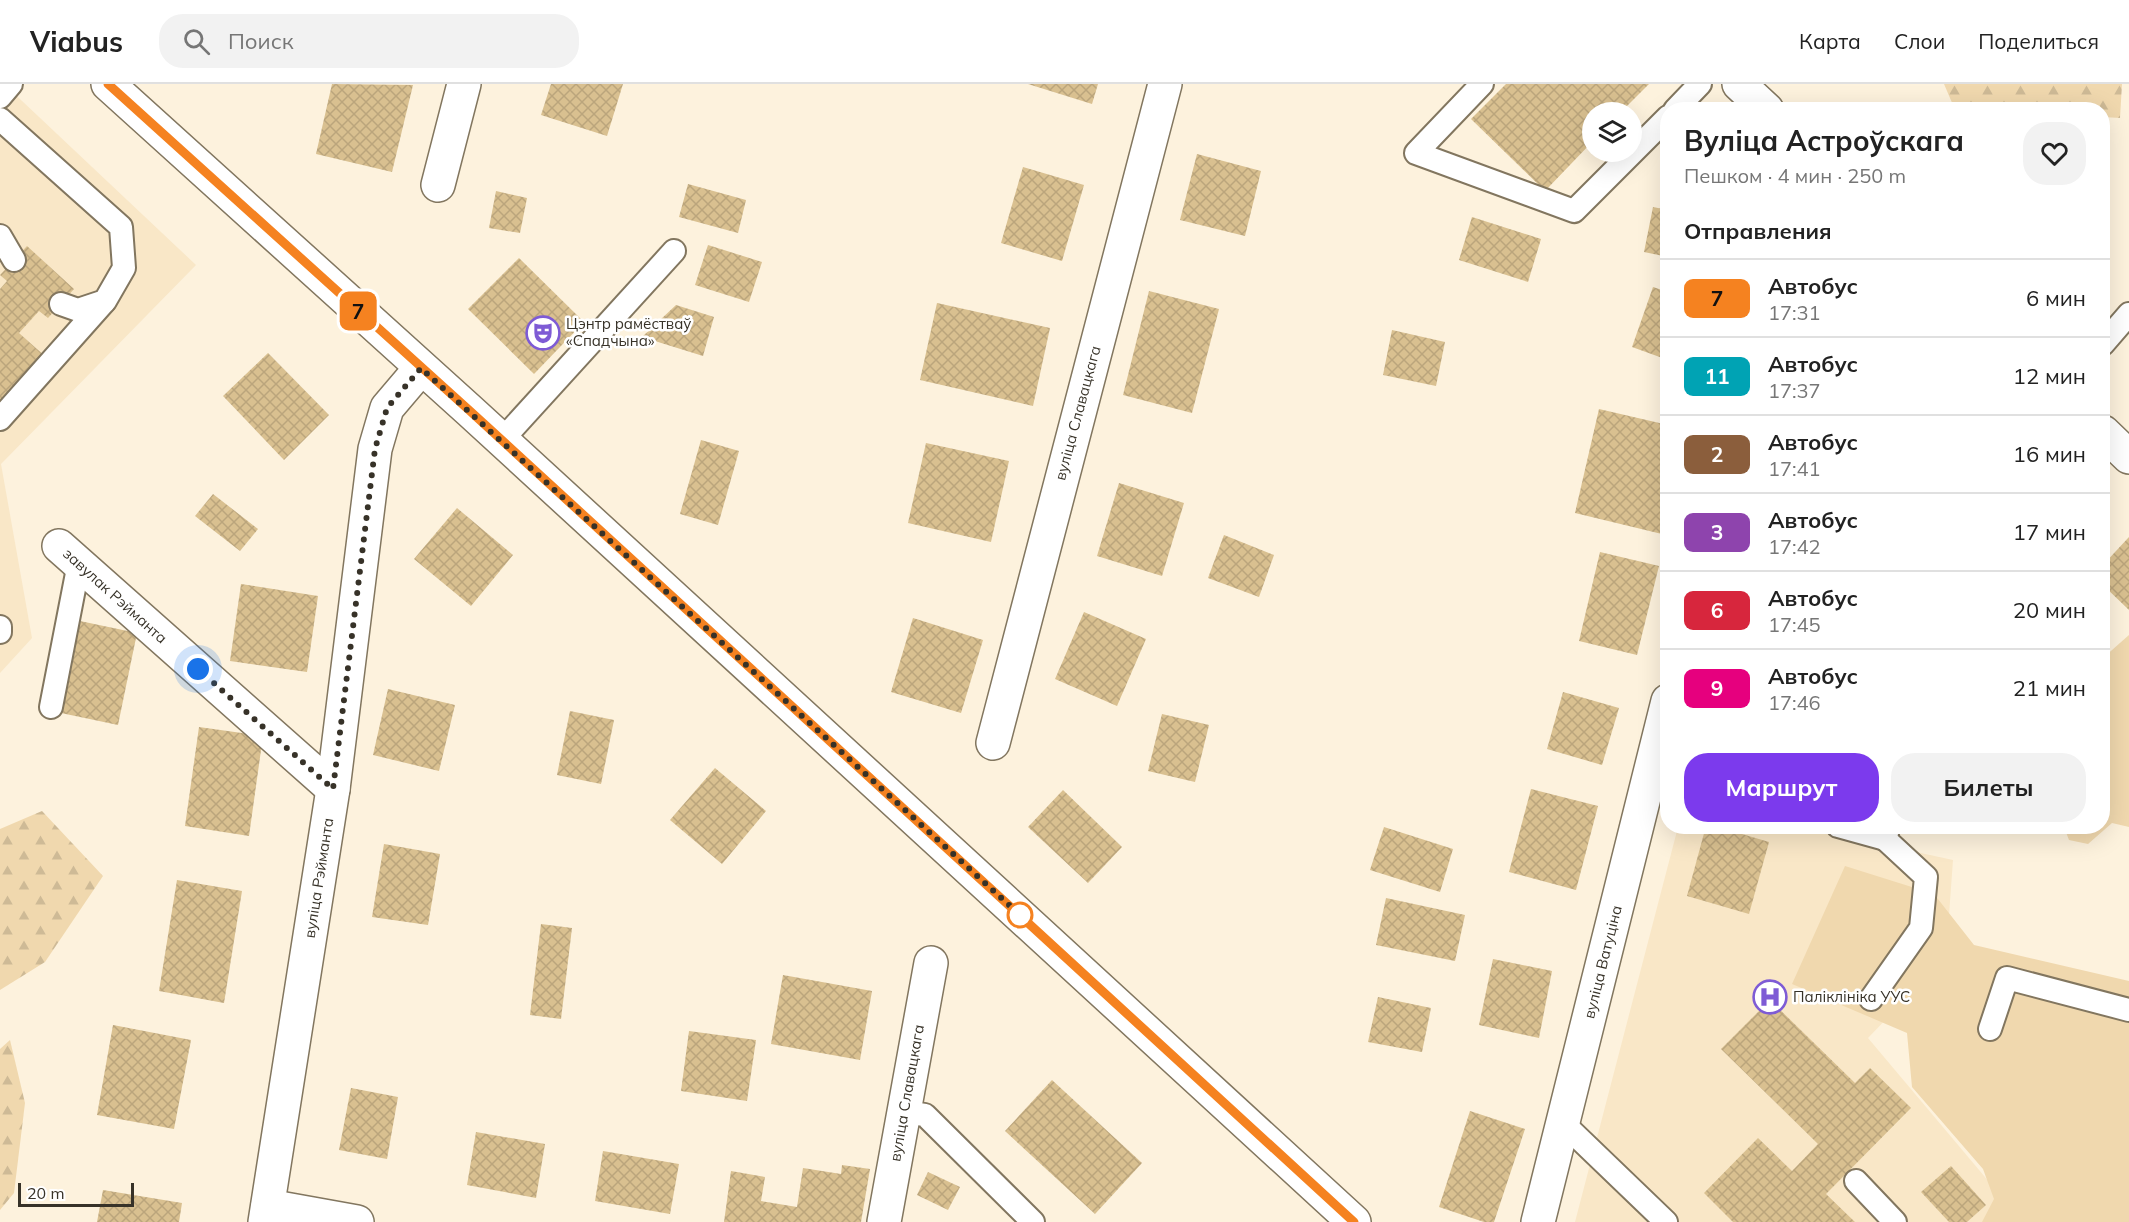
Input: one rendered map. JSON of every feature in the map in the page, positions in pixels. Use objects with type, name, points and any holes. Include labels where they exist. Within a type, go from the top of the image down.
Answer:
[{"type":"street","points":[[108,84],[502,440],[1354,1222]]},
{"type":"street","points":[[438,185],[464,84]]},
{"type":"street","name":"вуліца Славацкага","points":[[993,743],[1165,84]]},
{"type":"street","points":[[1739,84],[1758,102]]},
{"type":"street","name":"вуліца Рэйманта","points":[[266,1214],[333,789],[375,449],[387,408],[421,368]]},
{"type":"street","points":[[2110,439],[2129,457]]},
{"type":"street","name":"завулак Рэйманта","points":[[69,554],[333,789]]},
{"type":"street","name":"вуліца Ватуціна","points":[[1539,1222],[1563,1123],[1659,779]]},
{"type":"street","name":"вуліца Славацкага","points":[[884,1222],[931,963]]},
{"type":"street","points":[[266,1214],[357,1222]]},
{"type":"lane","points":[[0,97],[11,84]]},
{"type":"lane","points":[[1482,84],[1416,153],[1574,211],[1660,125]]},
{"type":"lane","points":[[1683,102],[1700,84]]},
{"type":"lane","points":[[0,119],[121,227],[124,268],[105,301],[0,419]]},
{"type":"lane","points":[[0,236],[14,260]]},
{"type":"lane","points":[[502,440],[674,252]]},
{"type":"lane","points":[[61,304],[78,310],[105,301]]},
{"type":"lane","points":[[2110,337],[2129,317],[2129,314]]},
{"type":"lane","points":[[51,707],[69,554]]},
{"type":"lane","points":[[0,627],[0,632]]},
{"type":"lane","points":[[1871,999],[1921,928],[1926,877],[1888,834]]},
{"type":"lane","points":[[1990,1029],[2007,978],[2129,1010]]},
{"type":"lane","points":[[904,1112],[925,1114],[1033,1222]]},
{"type":"lane","points":[[1563,1123],[1666,1222]]},
{"type":"lane","points":[[1856,1181],[1895,1222]]},
{"type":"shaded area","points":[[0,84],[4,84],[196,265],[1,464],[32,638],[0,673]]},
{"type":"shaded area","name":"Паліклініка УУС","points":[[1676,834],[1833,834],[1953,860],[1946,957],[1868,1038],[2006,1202],[1993,1222],[1575,1222]]},
{"type":"green space","points":[[1944,84],[2122,84],[2120,118],[2110,117],[2110,102],[1952,102]]},
{"type":"green space","points":[[2129,635],[2129,827],[2112,823],[2110,825],[2110,652]]},
{"type":"green space","points":[[42,811],[103,876],[45,962],[0,990],[0,829]]},
{"type":"green space","points":[[2067,834],[2099,834],[2088,844],[2069,840]]},
{"type":"green space","points":[[1845,866],[1934,894],[1974,945],[2129,981],[2129,1222],[1982,1222],[1994,1199],[1983,1169],[1912,1087],[1907,1033],[1792,984]]},
{"type":"green space","points":[[10,1040],[25,1103],[14,1193],[0,1210],[0,1049]]},
{"type":"building","points":[[332,84],[413,85],[392,172],[316,154]]},
{"type":"building","points":[[551,84],[623,84],[607,136],[541,115]]},
{"type":"building","points":[[1028,84],[1098,84],[1092,104]]},
{"type":"building","points":[[1506,84],[1649,84],[1631,102],[1582,102],[1582,152],[1545,191],[1471,119]]},
{"type":"building","points":[[1197,154],[1261,171],[1245,236],[1180,220]]},
{"type":"building","points":[[1023,167],[1084,185],[1062,261],[1001,243]]},
{"type":"building","points":[[688,184],[746,200],[738,233],[679,217]]},
{"type":"building","points":[[496,191],[527,198],[520,233],[489,228]]},
{"type":"building","points":[[1653,207],[1660,208],[1660,255],[1644,252]]},
{"type":"building","points":[[1472,217],[1541,239],[1528,282],[1459,260]]},
{"type":"building","points":[[708,245],[762,262],[749,302],[695,285]]},
{"type":"building","points":[[27,246],[74,289],[48,318],[39,311],[19,333],[47,358],[0,408],[0,289],[7,281],[0,275]]},
{"type":"building","points":[[519,258],[584,322],[534,374],[468,309]]},
{"type":"building","points":[[1653,287],[1660,289],[1660,357],[1632,347]]},
{"type":"building","points":[[1149,291],[1219,309],[1192,413],[1123,395]]},
{"type":"building","points":[[937,303],[1050,328],[1033,406],[920,380]]},
{"type":"building","points":[[676,305],[714,317],[703,356],[642,337]]},
{"type":"building","points":[[1392,330],[1445,342],[1436,386],[1383,375]]},
{"type":"building","points":[[268,353],[329,415],[284,460],[223,396]]},
{"type":"building","points":[[1599,409],[1660,423],[1660,534],[1575,513]]},
{"type":"building","points":[[701,440],[739,451],[718,525],[680,514]]},
{"type":"building","points":[[926,443],[1009,461],[991,542],[908,523]]},
{"type":"building","points":[[1119,483],[1184,503],[1162,576],[1097,556]]},
{"type":"building","points":[[213,494],[258,529],[240,551],[195,516]]},
{"type":"building","points":[[457,508],[513,555],[471,606],[414,559]]},
{"type":"building","points":[[1224,535],[1274,555],[1259,597],[1208,578]]},
{"type":"building","points":[[2129,537],[2129,610],[2110,592],[2110,557]]},
{"type":"building","points":[[1600,552],[1659,566],[1637,655],[1579,641]]},
{"type":"building","points":[[241,584],[318,596],[307,672],[230,661]]},
{"type":"building","points":[[1084,612],[1146,639],[1117,706],[1055,679]]},
{"type":"building","points":[[913,618],[983,640],[961,713],[891,692]]},
{"type":"building","points":[[80,621],[137,633],[118,725],[61,713]]},
{"type":"building","points":[[388,689],[455,705],[439,771],[373,755]]},
{"type":"building","points":[[1563,692],[1619,708],[1602,765],[1547,749]]},
{"type":"building","points":[[570,711],[614,720],[601,784],[557,775]]},
{"type":"building","points":[[1162,714],[1209,725],[1195,782],[1148,771]]},
{"type":"building","points":[[199,727],[263,736],[249,836],[185,826]]},
{"type":"building","points":[[715,768],[766,811],[722,864],[670,820]]},
{"type":"building","points":[[1531,789],[1598,806],[1576,890],[1509,872]]},
{"type":"building","points":[[1063,790],[1122,847],[1088,883],[1028,827]]},
{"type":"building","points":[[1384,827],[1453,849],[1440,892],[1370,870]]},
{"type":"building","points":[[1704,834],[1742,834],[1769,842],[1749,914],[1687,896]]},
{"type":"building","points":[[384,844],[440,854],[428,925],[372,917]]},
{"type":"building","points":[[177,880],[242,891],[224,1003],[159,991]]},
{"type":"building","points":[[1386,898],[1465,915],[1455,961],[1376,945]]},
{"type":"building","points":[[541,924],[572,928],[561,1019],[530,1015]]},
{"type":"building","points":[[1493,959],[1552,971],[1539,1038],[1479,1025]]},
{"type":"building","points":[[783,975],[872,991],[860,1060],[771,1044]]},
{"type":"building","points":[[1378,997],[1431,1008],[1422,1052],[1368,1042]]},
{"type":"building","points":[[1770,1000],[1855,1083],[1870,1068],[1911,1108],[1826,1194],[1855,1222],[1733,1222],[1704,1193],[1758,1138],[1792,1171],[1818,1144],[1721,1049]]},
{"type":"building","points":[[113,1025],[191,1040],[174,1129],[97,1115]]},
{"type":"building","points":[[689,1031],[756,1040],[747,1101],[681,1091]]},
{"type":"building","points":[[1052,1080],[1142,1163],[1095,1214],[1005,1131]]},
{"type":"building","points":[[351,1088],[398,1097],[387,1159],[339,1150]]},
{"type":"building","points":[[1470,1111],[1525,1129],[1494,1222],[1484,1222],[1439,1207]]},
{"type":"building","points":[[476,1132],[545,1144],[536,1198],[467,1185]]},
{"type":"building","points":[[603,1151],[679,1164],[670,1214],[595,1201]]},
{"type":"building","points":[[842,1165],[870,1169],[861,1222],[724,1222],[731,1171],[765,1177],[761,1201],[797,1207],[803,1168],[841,1174]]},
{"type":"building","points":[[1951,1166],[1986,1205],[1967,1222],[1949,1222],[1921,1192]]},
{"type":"building","points":[[928,1172],[960,1187],[948,1210],[917,1195]]},
{"type":"building","points":[[103,1190],[182,1203],[179,1222],[97,1222]]},
{"type":"bus line","name":"7","points":[[108,84],[470,411],[1354,1222]]},
{"type":"place","name":"Цэнтр рамёстваў «Спадчына»","points":[[543,333]]},
{"type":"place","name":"Паліклініка УУС","points":[[1770,997]]},
{"type":"route","points":[[198,669],[333,789],[375,449],[387,408],[421,368],[1020,915]]}]
